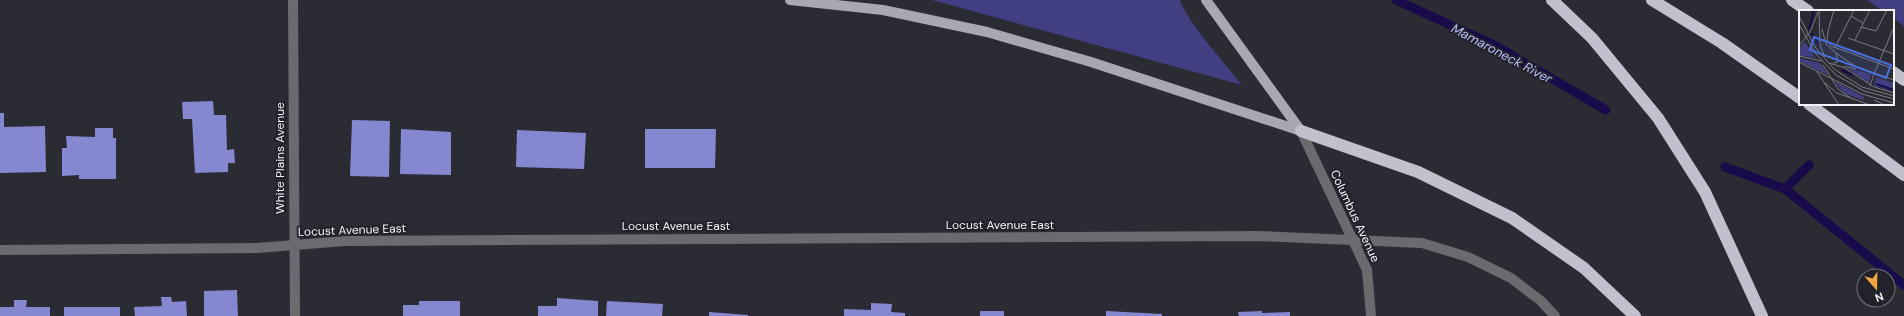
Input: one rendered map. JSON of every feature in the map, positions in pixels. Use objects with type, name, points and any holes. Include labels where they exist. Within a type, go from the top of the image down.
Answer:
[{"type":"highway","points":[[1552,0],[1592,38],[1658,118],[1705,192],[1762,316]]},
{"type":"highway","points":[[1652,0],[1722,44],[1799,97]]},
{"type":"highway","points":[[1792,0],[1807,10]]},
{"type":"highway","points":[[1894,73],[1904,80]]},
{"type":"highway","points":[[1810,105],[1904,175]]},
{"type":"highway","points":[[1300,131],[1418,172],[1512,218],[1584,268],[1635,316]]},
{"type":"main road","points":[[790,0],[883,10],[987,32],[1091,62],[1300,131]]},
{"type":"main road","points":[[1206,0],[1300,131]]},
{"type":"street","name":"White Plains Avenue","points":[[293,0],[293,245],[295,316]]},
{"type":"street","name":"Columbus Avenue","points":[[1300,131],[1367,270],[1371,316]]},
{"type":"street","name":"Locust Avenue East","points":[[0,250],[257,248],[361,241],[1258,236],[1422,243],[1468,257],[1511,278],[1541,301],[1555,316]]},
{"type":"shaded area","points":[[932,0],[1180,0],[1190,19],[1198,30],[1242,85]]},
{"type":"shaded area","points":[[1867,0],[1904,0],[1904,26],[1894,19],[1894,10],[1882,10]]},
{"type":"building","points":[[213,101],[214,115],[226,115],[227,150],[234,149],[235,163],[228,163],[228,172],[195,173],[192,119],[183,119],[182,102]]},
{"type":"building","points":[[0,113],[4,113],[4,127],[45,126],[46,172],[0,173]]},
{"type":"building","points":[[352,120],[390,121],[389,177],[350,176]]},
{"type":"building","points":[[95,128],[113,128],[113,138],[116,138],[116,179],[79,179],[79,175],[62,176],[62,148],[67,148],[66,136],[95,137]]},
{"type":"building","points":[[401,129],[451,132],[451,175],[400,174]]},
{"type":"building","points":[[645,129],[716,129],[715,168],[645,168]]},
{"type":"building","points":[[517,130],[586,133],[584,169],[516,167]]},
{"type":"building","points":[[237,290],[238,316],[204,316],[204,291]]},
{"type":"building","points":[[161,297],[171,297],[172,302],[186,301],[187,316],[135,316],[134,307],[162,306]]},
{"type":"building","points":[[557,298],[598,301],[598,316],[538,316],[538,306],[557,306]]},
{"type":"building","points":[[14,300],[27,300],[26,307],[50,307],[50,316],[0,316],[0,307],[14,307]]},
{"type":"building","points":[[419,301],[460,301],[460,316],[403,316],[403,305],[419,305]]},
{"type":"building","points":[[607,301],[663,304],[662,316],[606,316]]},
{"type":"building","points":[[871,303],[892,304],[891,312],[905,313],[905,316],[844,316],[844,309],[871,310]]},
{"type":"building","points":[[64,307],[120,307],[120,316],[64,316]]},
{"type":"building","points":[[980,311],[1004,311],[1004,316],[980,316]]},
{"type":"building","points":[[1106,311],[1162,314],[1162,316],[1106,316]]},
{"type":"building","points":[[1262,311],[1262,313],[1290,312],[1290,316],[1239,316],[1238,312]]},
{"type":"building","points":[[709,312],[748,315],[748,316],[709,316]]},
{"type":"waterway","name":"Mamaroneck River","points":[[1396,0],[1494,45],[1606,110]]},
{"type":"waterway","points":[[1785,189],[1809,165]]},
{"type":"waterway","name":"Mamaroneck River","points":[[1725,167],[1785,189],[1904,285]]}]
